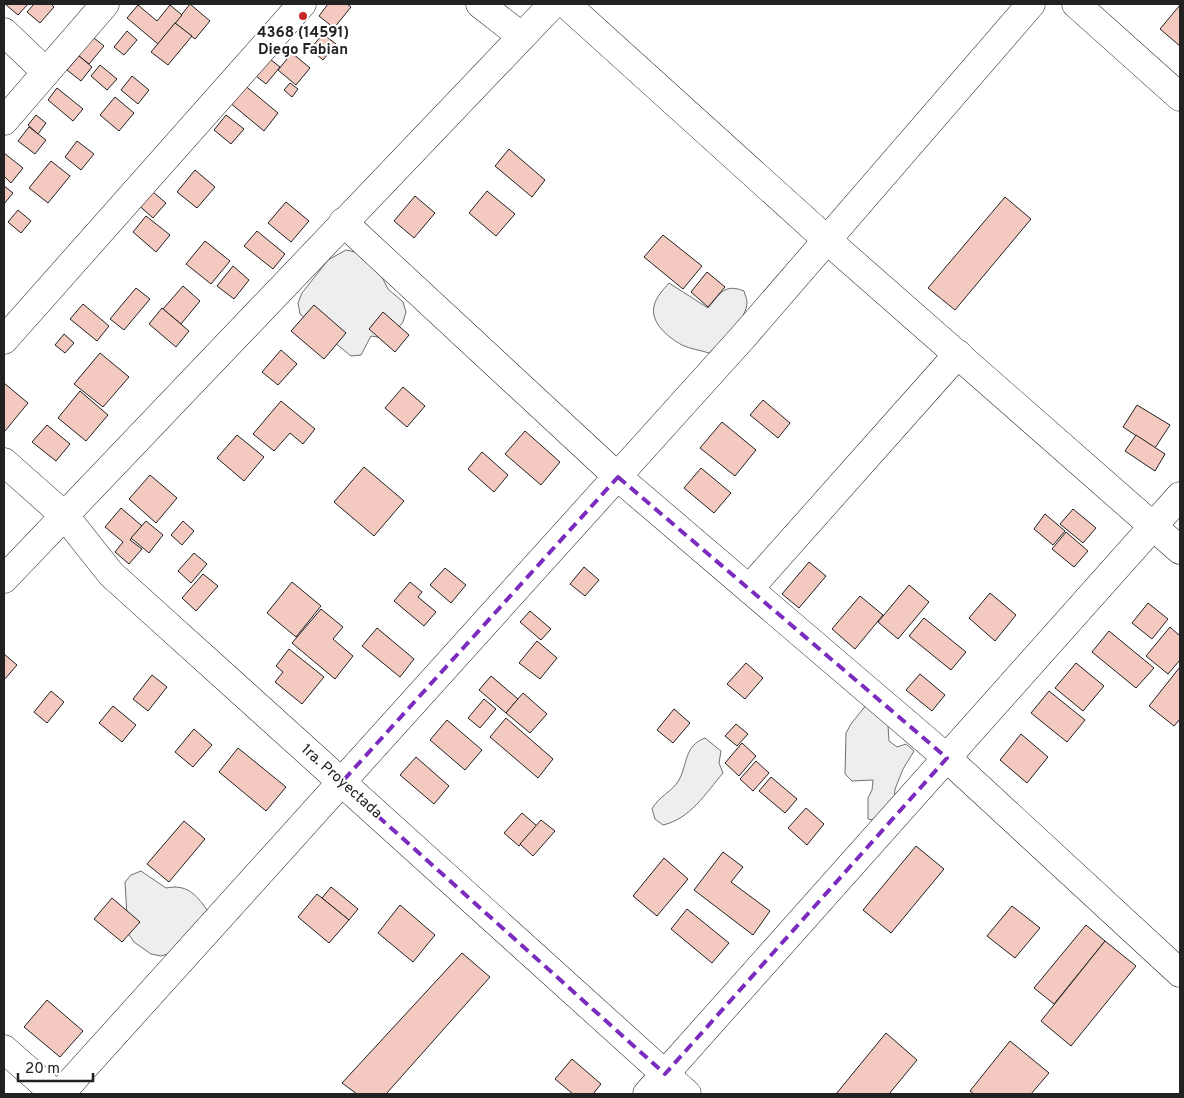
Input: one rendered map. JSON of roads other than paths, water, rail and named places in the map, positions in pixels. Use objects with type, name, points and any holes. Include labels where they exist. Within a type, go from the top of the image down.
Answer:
[{"type":"street","points":[[4,121],[105,4]]},
{"type":"street","points":[[4,340],[302,4]]},
{"type":"street","points":[[480,4],[521,36]]},
{"type":"street","points":[[4,579],[552,4]]},
{"type":"street","points":[[566,4],[827,240],[1180,550]]},
{"type":"street","points":[[60,1094],[744,338],[1031,4]]},
{"type":"street","points":[[1076,4],[1180,97]]},
{"type":"street","points":[[4,32],[46,72]]},
{"type":"street","points":[[343,222],[618,477],[947,758],[1180,973]]},
{"type":"street","points":[[749,589],[958,354]]},
{"type":"street","name":"1ra. Proyectada","points":[[4,462],[65,516],[111,574],[341,783],[656,1084],[687,1094]]},
{"type":"street","points":[[656,1084],[1180,496]]},
{"type":"street","points":[[4,1049],[55,1094]]},
{"type":"place","name":"4368 (14591) Diego Fabian","points":[[303,16]]}]
